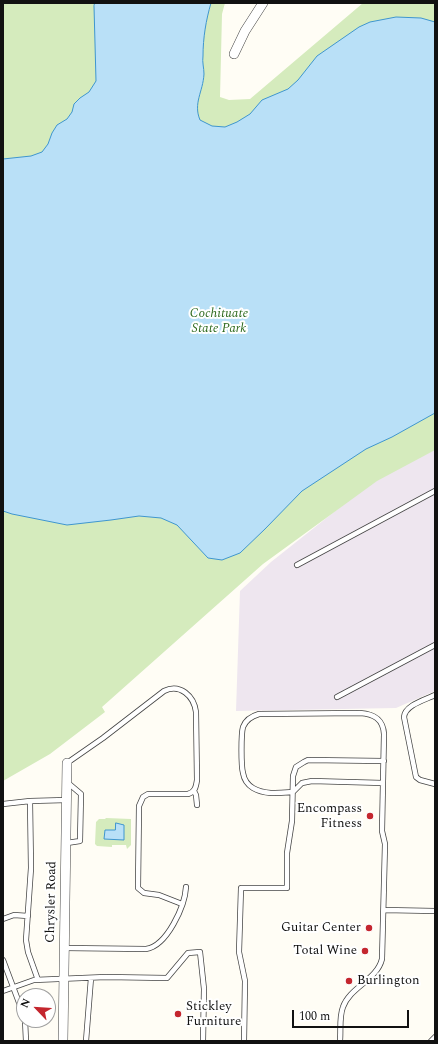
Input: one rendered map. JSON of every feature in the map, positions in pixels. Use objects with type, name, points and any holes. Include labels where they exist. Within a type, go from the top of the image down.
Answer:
[{"type":"street","points":[[234,54],[245,32],[263,3]]},
{"type":"street","name":"Chrysler Road","points":[[63,1041],[68,800],[67,763]]},
{"type":"lane","points":[[297,565],[435,491]]},
{"type":"lane","points":[[337,697],[435,645]]},
{"type":"lane","points":[[67,763],[103,738],[162,693],[169,689],[176,688],[188,694],[195,704],[197,780],[194,791],[197,805]]},
{"type":"lane","points":[[435,695],[408,708],[404,714],[404,717],[416,777],[420,780],[435,784]]},
{"type":"lane","points":[[340,1041],[341,1015],[343,1006],[349,997],[377,971],[381,964],[385,844],[382,830],[384,762],[384,729],[380,720],[372,714],[360,713],[259,714],[251,717],[245,724],[242,732],[242,766],[245,779],[251,786],[259,791],[269,793],[293,792],[302,783],[312,781],[383,783]]},
{"type":"lane","points":[[244,1041],[245,981],[239,952],[241,888],[287,888],[294,772],[300,764],[308,760],[384,762]]},
{"type":"lane","points":[[67,843],[80,841],[81,794],[68,783]]},
{"type":"lane","points":[[182,904],[159,895],[144,893],[138,888],[139,806],[143,797],[148,794],[188,794],[194,791]]},
{"type":"lane","points":[[3,804],[30,801],[68,800]]},
{"type":"lane","points":[[30,801],[31,868],[26,944],[38,980]]},
{"type":"lane","points":[[64,948],[151,948],[161,941],[168,932],[177,916],[186,894],[186,887]]},
{"type":"lane","points":[[384,910],[435,912]]},
{"type":"lane","points":[[3,919],[14,915],[28,916]]},
{"type":"lane","points":[[3,991],[30,981],[38,980],[167,978],[188,953],[200,952],[204,989],[203,1041]]},
{"type":"lane","points":[[3,960],[16,995]]},
{"type":"lane","points":[[86,1041],[91,978]]},
{"type":"lane","points":[[25,1028],[26,1041]]},
{"type":"lane","points":[[431,1041],[435,1037]]},
{"type":"shaded area","points":[[435,444],[435,691],[396,708],[236,711],[240,591],[271,562],[363,489]]},
{"type":"green space","name":"Cochituate State Park","points":[[3,3],[225,3],[222,14],[220,97],[229,100],[250,99],[363,3],[435,3],[435,450],[377,481],[263,564],[102,707],[105,712],[50,754],[3,781]]},
{"type":"green space","points":[[99,819],[131,819],[131,845],[127,849],[126,845],[112,845],[112,847],[97,846],[95,844],[96,822]]},
{"type":"water","name":"Cochituate State Park","points":[[95,3],[211,3],[204,36],[204,74],[198,103],[198,114],[200,120],[212,126],[225,127],[250,114],[262,100],[288,89],[298,80],[317,56],[359,27],[370,22],[396,17],[421,18],[435,22],[435,413],[392,437],[366,449],[302,491],[240,553],[222,560],[208,558],[177,525],[161,518],[139,516],[67,525],[3,511],[3,159],[31,156],[42,152],[48,144],[57,125],[67,119],[72,112],[74,104],[89,92],[96,81]]},
{"type":"water","points":[[116,823],[124,825],[124,840],[104,839],[105,830],[115,830]]},
{"type":"place","name":"Encompass Fitness","points":[[370,816]]},
{"type":"place","name":"Guitar Center","points":[[369,928]]},
{"type":"place","name":"Total Wine","points":[[365,951]]},
{"type":"place","name":"Burlington","points":[[349,981]]},
{"type":"place","name":"Stickley Furniture","points":[[178,1014]]}]
